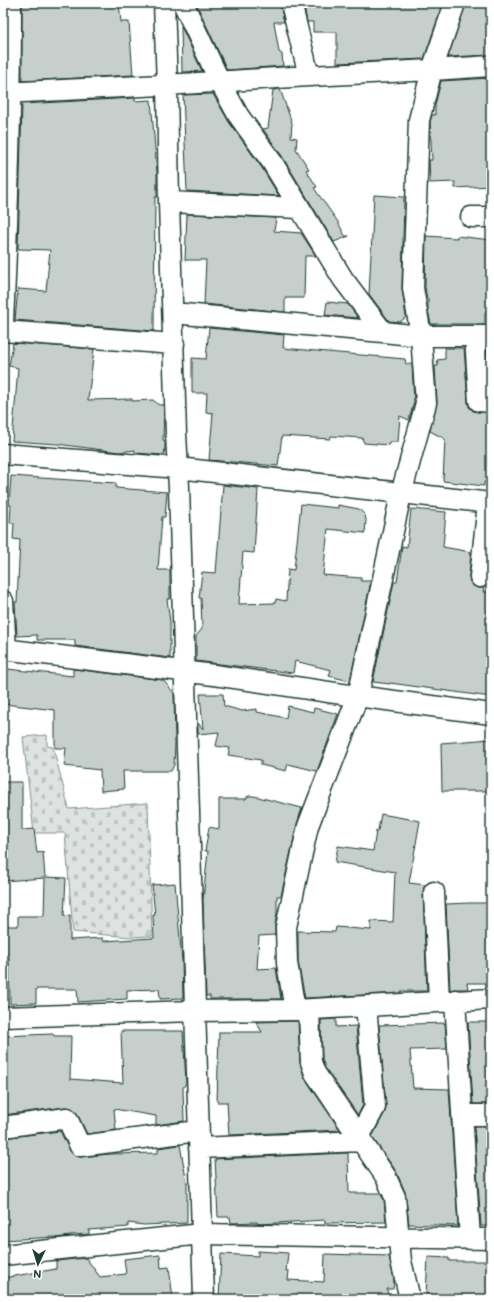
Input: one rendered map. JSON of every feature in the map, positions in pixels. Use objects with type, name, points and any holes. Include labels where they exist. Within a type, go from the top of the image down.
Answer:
[{"type":"street","points":[[3,322],[7,234],[7,92],[11,3]]},
{"type":"street","points":[[164,3],[167,85],[168,202],[173,313],[204,1299]]},
{"type":"street","points":[[183,3],[220,82],[238,115],[272,162],[342,279],[382,332]]},
{"type":"street","points":[[291,3],[309,76]]},
{"type":"street","points":[[410,1299],[401,1261],[395,1197],[386,1178],[361,1139],[315,1073],[311,1062],[302,1010],[287,963],[286,927],[308,826],[358,696],[401,494],[426,403],[421,336],[413,288],[419,120],[432,70],[455,3]]},
{"type":"street","points":[[7,92],[167,85],[491,66]]},
{"type":"street","points":[[168,202],[299,208]]},
{"type":"street","points":[[471,217],[491,217]]},
{"type":"street","points":[[173,313],[421,336],[483,336],[479,401],[491,402]]},
{"type":"street","points":[[3,331],[174,344]]},
{"type":"street","points":[[3,454],[178,468],[489,503],[480,577]]},
{"type":"street","points":[[3,601],[4,649],[491,714]]},
{"type":"street","points":[[434,892],[462,1115],[470,1238]]},
{"type":"street","points":[[3,1017],[195,1011],[302,1010],[491,999]]},
{"type":"street","points":[[361,1139],[375,1107],[366,1006]]},
{"type":"street","points":[[462,1115],[491,1114]]},
{"type":"street","points":[[3,1127],[67,1118],[80,1146],[199,1140],[361,1139]]},
{"type":"street","points":[[3,1255],[202,1234],[491,1239]]},
{"type":"green space","points":[[47,735],[47,746],[53,747],[69,809],[148,803],[152,936],[130,937],[73,932],[65,833],[34,833],[23,737]]},
{"type":"building","points":[[22,3],[119,3],[121,22],[129,22],[133,75],[22,81]]},
{"type":"building","points":[[196,3],[280,4],[284,22],[274,22],[279,52],[282,54],[283,66],[227,70]]},
{"type":"building","points":[[313,3],[443,3],[424,59],[337,63],[337,32],[313,32],[313,22],[307,22],[304,6],[313,7]]},
{"type":"building","points":[[466,3],[491,3],[491,55],[448,57]]},
{"type":"building","points":[[181,26],[202,71],[182,72]]},
{"type":"building","points":[[491,78],[491,186],[455,188],[455,182],[430,183],[429,160],[432,160],[430,122],[432,115],[435,115],[435,105],[441,81]]},
{"type":"building","points":[[280,89],[292,123],[291,137],[297,138],[296,149],[309,169],[306,170],[317,187],[314,188],[338,222],[345,236],[349,236],[334,242],[282,156],[263,129],[268,128],[273,90]]},
{"type":"building","points":[[213,94],[229,122],[262,168],[279,196],[187,191],[183,95]]},
{"type":"building","points":[[135,98],[135,101],[151,100],[157,172],[157,197],[155,197],[154,331],[15,320],[18,289],[46,291],[50,250],[18,249],[22,104]]},
{"type":"building","points":[[374,195],[404,197],[402,288],[406,317],[400,322],[389,321],[369,294]]},
{"type":"building","points":[[187,214],[276,218],[274,231],[301,233],[316,256],[305,256],[304,298],[285,298],[285,312],[204,304],[206,260],[185,260]]},
{"type":"building","points":[[426,236],[457,238],[457,236],[491,240],[491,312],[485,312],[485,324],[431,324],[428,310],[428,298],[427,299],[425,287]]},
{"type":"building","points":[[327,302],[348,304],[358,318],[325,315]]},
{"type":"building","points":[[209,328],[284,335],[283,348],[405,359],[406,364],[412,364],[414,402],[409,420],[400,416],[398,442],[389,442],[389,445],[364,443],[362,438],[331,436],[330,439],[282,436],[278,466],[209,460],[213,413],[206,412],[207,393],[192,393],[192,358],[206,359]]},
{"type":"building","points":[[13,343],[94,349],[88,400],[153,400],[159,405],[164,405],[164,455],[135,453],[135,450],[119,452],[57,444],[12,441],[18,368],[9,366]]},
{"type":"building","points":[[445,348],[464,348],[469,407],[473,411],[491,413],[491,482],[484,482],[484,486],[443,481],[445,439],[430,431],[437,402],[435,366],[438,366],[437,360],[445,359]]},
{"type":"building","points":[[487,348],[491,348],[491,390],[490,390]]},
{"type":"building","points":[[11,476],[116,483],[116,488],[167,492],[165,517],[162,517],[158,570],[170,570],[170,599],[167,599],[170,622],[170,658],[75,646],[75,640],[37,640],[37,635],[17,636],[15,602],[17,602],[20,540],[13,539],[14,523],[10,523],[11,505],[9,505]]},
{"type":"building","points":[[223,485],[258,489],[254,553],[243,552],[239,604],[275,603],[276,599],[286,601],[288,569],[294,570],[301,504],[338,508],[338,505],[359,509],[365,515],[365,533],[328,529],[323,575],[361,578],[361,581],[371,581],[350,681],[329,676],[331,670],[295,661],[293,673],[196,661],[196,636],[202,629],[201,598],[199,598],[202,572],[216,573]]},
{"type":"building","points":[[411,509],[446,512],[443,547],[471,552],[470,582],[478,588],[484,588],[483,592],[491,592],[491,697],[373,682],[394,582],[397,582],[402,546],[407,547]]},
{"type":"building","points":[[7,669],[73,676],[73,669],[163,680],[174,693],[175,743],[174,765],[171,771],[123,771],[124,789],[101,791],[100,770],[64,766],[66,748],[55,748],[55,710],[4,704],[3,677],[6,675]]},
{"type":"building","points":[[200,694],[223,694],[224,706],[242,711],[257,709],[257,712],[286,718],[288,706],[313,712],[314,708],[338,714],[317,771],[288,764],[286,771],[261,765],[261,760],[228,755],[230,748],[216,746],[219,732],[198,734],[198,723],[203,729]]},
{"type":"building","points":[[491,739],[491,791],[442,791],[441,743]]},
{"type":"building","points":[[3,782],[22,782],[22,830],[34,829],[37,853],[43,852],[45,877],[66,878],[64,916],[70,915],[70,940],[103,938],[103,941],[154,938],[153,915],[155,915],[152,885],[175,883],[182,961],[183,998],[160,999],[159,989],[127,990],[127,999],[78,1002],[77,989],[36,989],[36,1003],[10,1004],[9,954],[3,954],[3,926],[18,926],[18,916],[44,916],[45,878],[3,881]]},
{"type":"building","points":[[248,796],[254,796],[302,808],[281,896],[277,896],[275,935],[259,936],[257,969],[276,968],[281,999],[210,999],[210,996],[206,996],[203,900],[208,851],[205,851],[209,827],[219,829],[219,799],[246,799]]},
{"type":"building","points":[[381,814],[420,821],[409,883],[426,885],[423,893],[427,991],[401,991],[401,993],[305,998],[298,962],[298,931],[335,932],[336,927],[371,930],[371,921],[393,922],[395,872],[335,862],[338,846],[373,851],[376,831],[378,830]]},
{"type":"building","points":[[489,903],[491,983],[467,983],[468,989],[450,990],[446,904]]},
{"type":"building","points":[[336,1019],[336,1027],[356,1026],[363,1105],[358,1115],[325,1068],[322,1060],[321,1020]]},
{"type":"building","points":[[298,1021],[300,1062],[304,1077],[340,1130],[229,1135],[227,1102],[217,1102],[219,1032],[262,1032],[256,1022]]},
{"type":"building","points":[[468,1022],[491,1022],[491,1104],[473,1104]]},
{"type":"building","points":[[445,1023],[447,1049],[410,1050],[413,1088],[449,1089],[458,1226],[409,1224],[405,1192],[396,1171],[372,1137],[385,1112],[386,1106],[379,1025]]},
{"type":"building","points":[[121,1031],[183,1031],[186,1083],[183,1088],[184,1121],[156,1125],[156,1116],[114,1109],[116,1130],[87,1134],[77,1113],[72,1108],[65,1107],[3,1115],[3,1036],[53,1034],[54,1036],[71,1036],[70,1079],[123,1083]]},
{"type":"building","points":[[474,1126],[491,1126],[491,1226],[481,1226]]},
{"type":"building","points":[[60,1131],[70,1151],[75,1156],[81,1157],[110,1154],[158,1153],[158,1148],[180,1145],[187,1184],[187,1223],[144,1225],[128,1223],[128,1227],[89,1230],[89,1234],[70,1235],[71,1236],[55,1238],[3,1240],[3,1138]]},
{"type":"building","points":[[348,1153],[349,1193],[380,1193],[384,1200],[386,1222],[325,1223],[325,1220],[260,1224],[257,1222],[231,1223],[230,1217],[218,1217],[215,1159]]},
{"type":"building","points":[[258,1251],[288,1253],[286,1271],[289,1271],[288,1280],[324,1282],[325,1254],[389,1256],[394,1279],[393,1289],[387,1289],[388,1299],[219,1299],[221,1254],[258,1256]]},
{"type":"building","points":[[160,1255],[161,1268],[169,1267],[173,1299],[3,1299],[3,1278],[56,1269],[56,1261],[86,1258],[100,1277],[126,1274],[124,1259]]},
{"type":"building","points":[[428,1257],[449,1258],[449,1261],[491,1261],[491,1296],[453,1297],[426,1294]]}]
